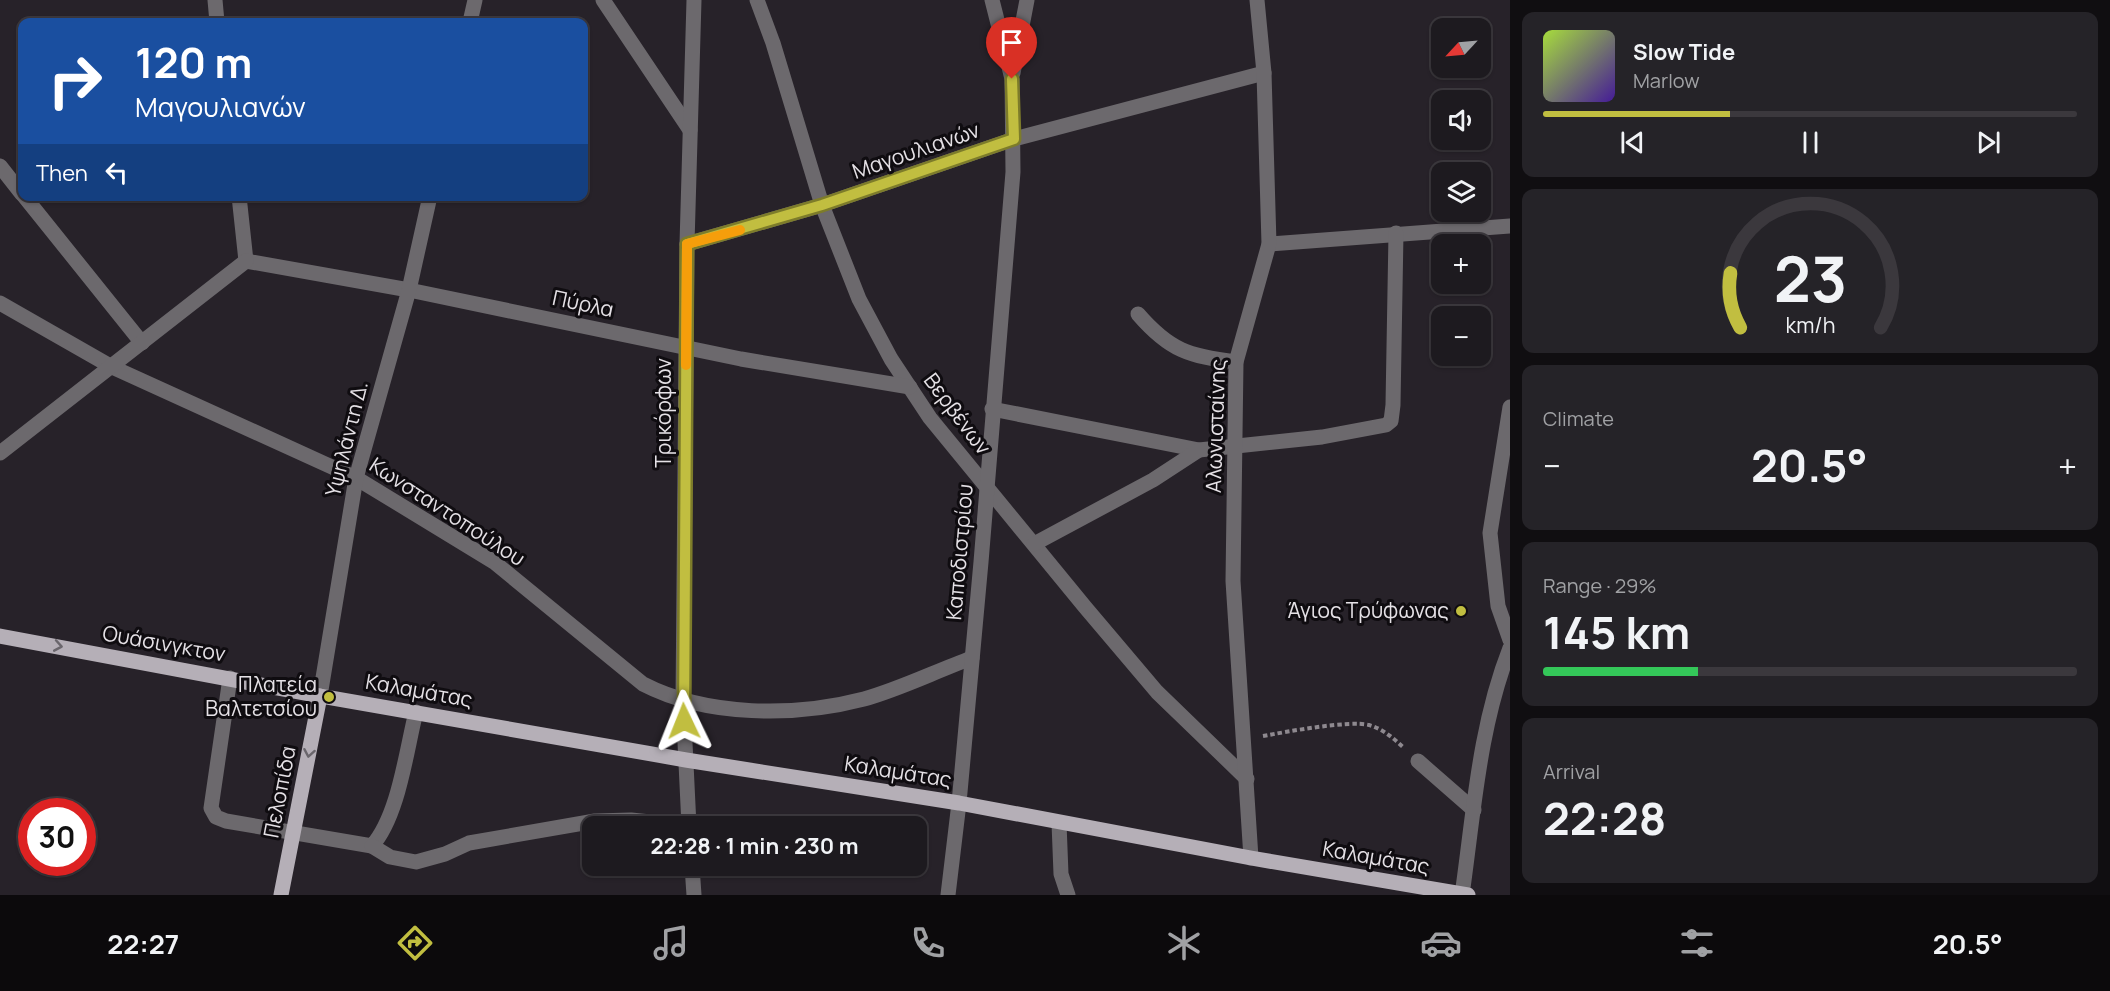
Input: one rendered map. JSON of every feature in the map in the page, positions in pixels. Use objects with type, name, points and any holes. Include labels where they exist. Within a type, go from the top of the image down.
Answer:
[{"type":"main road","name":"Ουάσινγκτον","points":[[0,636],[320,696]]},
{"type":"main road","name":"Καλαμάτας","points":[[320,696],[686,760],[959,803],[1464,895]]},
{"type":"main road","name":"Πελοπίδα","points":[[281,895],[320,696]]},
{"type":"street","points":[[215,0],[217,18]]},
{"type":"street","points":[[471,18],[476,0]]},
{"type":"street","points":[[603,0],[690,130]]},
{"type":"street","name":"Τρικόρφων","points":[[689,816],[683,701],[687,244],[694,0]]},
{"type":"street","name":"Βερβένων","points":[[757,0],[784,77],[822,205],[859,299],[891,359],[930,418],[1157,692],[1247,779]]},
{"type":"street","name":"Καποδιστρίου","points":[[948,895],[959,803],[988,487],[992,409],[1014,139],[1012,79],[992,0]]},
{"type":"street","points":[[1012,79],[1027,0]]},
{"type":"street","name":"Αλωνισταίνης","points":[[1251,858],[1233,581],[1236,362],[1269,244],[1264,73],[1257,0]]},
{"type":"street","name":"Μαγουλιανών","points":[[687,244],[822,205],[1014,139],[1264,73]]},
{"type":"street","points":[[0,166],[18,189]]},
{"type":"street","points":[[28,201],[142,343]]},
{"type":"street","points":[[0,453],[246,261],[240,201]]},
{"type":"street","name":"Υψηλάντη Δ.","points":[[320,696],[356,478],[409,290],[429,201]]},
{"type":"street","points":[[1269,244],[1510,226]]},
{"type":"street","points":[[992,409],[1198,450],[1236,448],[1386,426],[1391,421],[1396,233]]},
{"type":"street","name":"Πύρλα","points":[[246,261],[409,290],[686,348],[910,387]]},
{"type":"street","name":"Κωνσταντοπούλου","points":[[0,303],[112,367],[356,478],[494,562],[643,684],[683,701],[728,710],[831,706],[866,698],[972,658]]},
{"type":"street","points":[[1138,314],[1166,343],[1197,356],[1236,362]]},
{"type":"street","points":[[1510,407],[1490,533],[1498,606],[1510,640]]},
{"type":"street","points":[[1034,544],[1153,480],[1198,450]]},
{"type":"street","points":[[1464,895],[1476,783],[1510,648]]},
{"type":"street","points":[[230,678],[211,808],[216,817],[294,834],[372,846],[390,857],[416,862],[445,854],[469,843],[582,823]]},
{"type":"street","points":[[372,846],[380,836],[390,814],[416,712]]},
{"type":"street","points":[[1418,760],[1474,810]]},
{"type":"street","points":[[1059,823],[1061,874],[1068,895]]},
{"type":"street","points":[[693,876],[694,895]]},
{"type":"path","points":[[1244,739],[1302,729],[1366,724],[1384,731],[1418,760]]},
{"type":"slow traffic","points":[[686,365],[687,244],[740,230]]},
{"type":"place","name":"Άγιος Τρύφωνας","points":[[1461,611]]},
{"type":"place","name":"Πλατεία Βαλτετσίου","points":[[329,697]]},
{"type":"route","points":[[684,721],[687,244],[822,205],[1014,139],[1012,79]]}]
